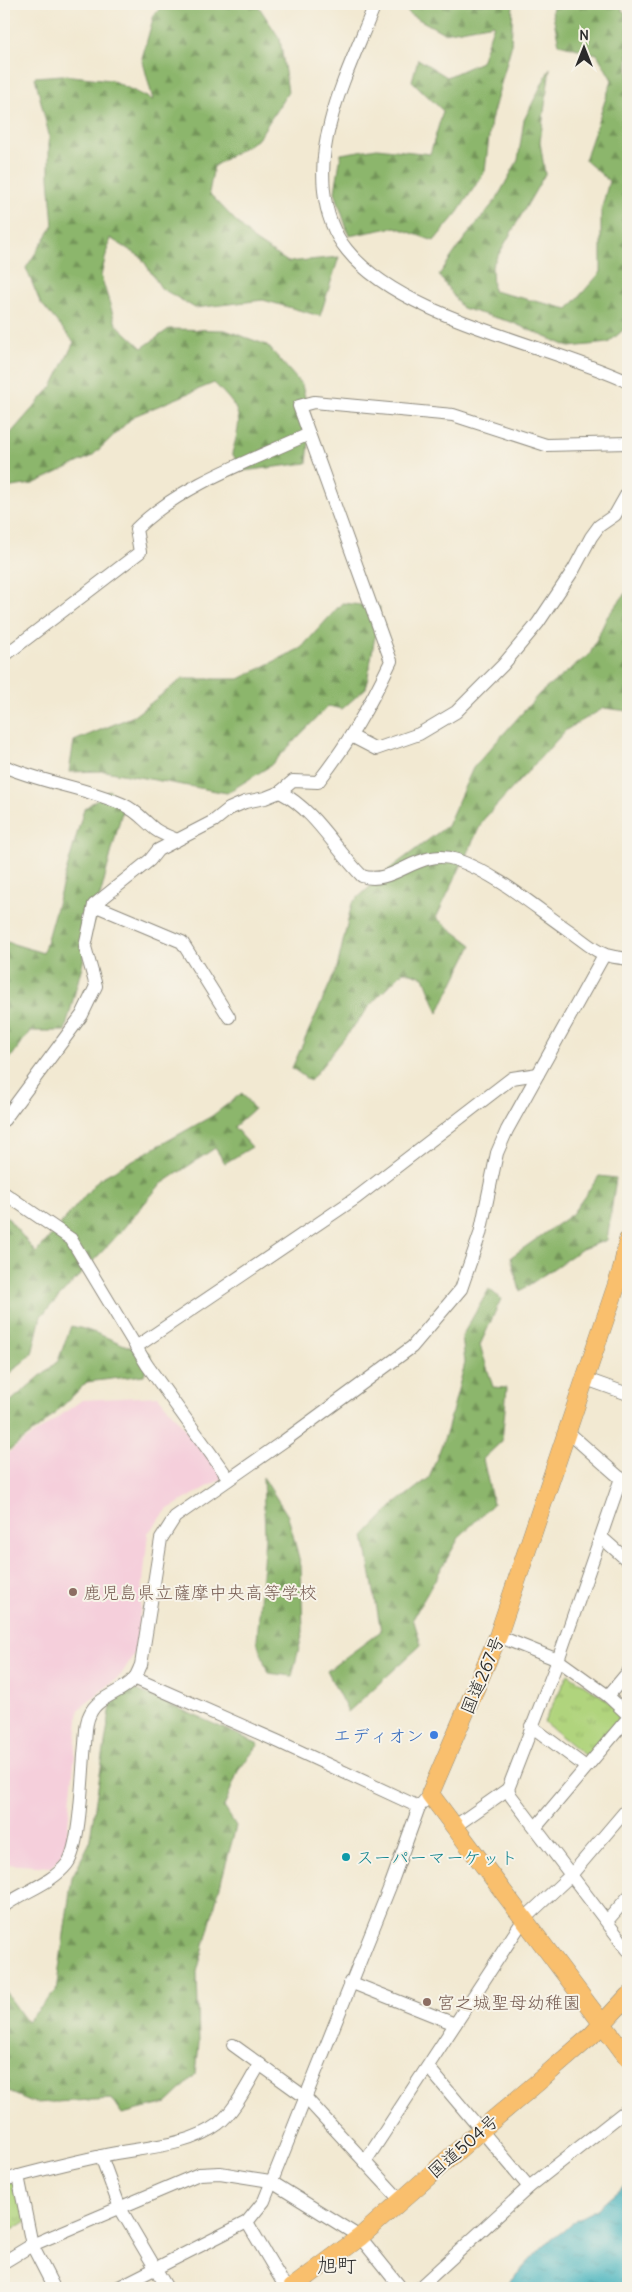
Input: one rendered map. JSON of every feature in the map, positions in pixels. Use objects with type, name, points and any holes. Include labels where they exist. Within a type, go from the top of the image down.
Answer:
[{"type":"highway","name":"国道267号","points":[[425,1800],[498,1636],[586,1379],[622,1269],[628,1240]]},
{"type":"highway","points":[[425,1800],[454,1827],[628,2058]]},
{"type":"highway","name":"国道504号","points":[[292,2288],[360,2237],[603,2024],[628,1996]]},
{"type":"street","points":[[376,4],[338,96],[330,124],[325,153],[325,201],[334,230],[346,250],[364,268],[386,285],[416,301],[456,318],[600,368],[628,382]]},
{"type":"street","points":[[4,1120],[82,1015],[96,986],[86,947],[94,905],[150,860],[158,850],[191,834],[229,809],[244,802],[265,798],[280,792],[293,781],[318,782],[367,712],[391,661],[299,406],[314,402],[453,415],[546,445],[628,443]]},
{"type":"street","points":[[4,656],[140,552],[136,529],[153,512],[204,484],[309,434]]},
{"type":"street","points":[[351,736],[376,749],[419,734],[456,712],[503,665],[538,623],[574,569],[591,537],[599,526],[615,515],[628,492]]},
{"type":"street","points":[[4,766],[58,784],[74,786],[121,804],[139,813],[155,829],[177,840]]},
{"type":"street","points":[[280,792],[296,801],[317,820],[335,846],[362,876],[368,878],[398,872],[414,862],[433,856],[457,860],[509,889],[604,955],[628,959]]},
{"type":"street","points":[[94,905],[182,942],[229,1017]]},
{"type":"street","points":[[4,1906],[51,1877],[67,1864],[78,1836],[80,1791],[87,1723],[90,1712],[100,1702],[134,1678],[141,1665],[162,1539],[175,1517],[412,1347],[461,1289],[480,1234],[497,1153],[513,1117],[604,955]]},
{"type":"street","points":[[136,1347],[356,1198],[512,1078],[538,1074]]},
{"type":"street","points":[[4,1193],[15,1203],[54,1225],[71,1239],[136,1347],[229,1479]]},
{"type":"street","points":[[586,1379],[627,1389]]},
{"type":"street","points":[[454,1827],[508,1789],[558,1660],[601,1537],[625,1481],[568,1432]]},
{"type":"street","points":[[601,1537],[628,1561]]},
{"type":"street","points":[[498,1636],[558,1660],[608,1696],[628,1717],[536,1827]]},
{"type":"street","points":[[608,1696],[628,1672]]},
{"type":"street","points":[[117,2288],[247,2222],[264,2201],[270,2181],[425,1800],[277,1741],[134,1678]]},
{"type":"street","points":[[531,1726],[586,1767]]},
{"type":"street","points":[[508,1789],[511,1796],[628,1950]]},
{"type":"street","points":[[365,2162],[524,1919],[571,1875],[628,1808]]},
{"type":"street","points":[[607,1922],[628,1897]]},
{"type":"street","points":[[350,1982],[455,2024]]},
{"type":"street","points":[[233,2046],[305,2097],[400,2201]]},
{"type":"street","points":[[4,2180],[101,2156],[166,2144],[200,2135],[220,2123],[260,2064]]},
{"type":"street","points":[[428,2067],[530,2187]]},
{"type":"street","points":[[419,2288],[530,2187],[628,2110]]},
{"type":"street","points":[[101,2156],[120,2208],[167,2288]]},
{"type":"street","points":[[4,2262],[32,2246],[199,2174],[220,2173],[270,2181],[360,2237],[402,2288]]},
{"type":"street","points":[[18,2176],[32,2246],[54,2288]]},
{"type":"street","points":[[247,2222],[286,2288]]},
{"type":"shaded area","name":"鹿児島県立薩摩中央高等学校","points":[[158,1396],[225,1477],[168,1509],[148,1533],[136,1651],[121,1675],[79,1709],[66,1848],[52,1867],[4,1864],[4,1456],[82,1400]]},
{"type":"green space","points":[[164,4],[257,4],[280,39],[288,92],[258,139],[214,166],[209,193],[254,240],[288,262],[339,257],[320,316],[263,300],[195,308],[161,288],[141,257],[110,238],[101,276],[116,324],[142,348],[169,329],[225,330],[267,345],[302,385],[311,422],[307,463],[243,471],[232,453],[238,430],[238,414],[230,400],[214,383],[134,416],[92,456],[33,484],[4,488],[4,441],[53,385],[74,342],[40,302],[26,268],[53,226],[49,177],[49,135],[35,77],[62,75],[111,80],[153,100],[142,58],[154,15]]},
{"type":"green space","points":[[401,4],[513,4],[511,47],[491,120],[485,171],[458,212],[434,241],[395,227],[349,236],[335,192],[341,154],[377,148],[430,154],[443,111],[412,81],[418,59],[447,77],[481,62],[494,24],[444,33],[411,15]]},
{"type":"green space","points":[[554,4],[621,4],[622,11],[628,14],[628,326],[608,343],[569,347],[511,322],[462,308],[439,275],[464,239],[496,200],[518,160],[524,120],[550,68],[540,142],[545,174],[492,266],[493,291],[568,309],[601,272],[601,211],[609,181],[585,160],[612,80],[597,54],[559,44],[552,11]]},
{"type":"green space","points":[[628,590],[628,711],[604,708],[566,730],[483,820],[436,918],[472,945],[438,1013],[424,977],[404,971],[373,1002],[310,1081],[292,1068],[337,968],[352,903],[392,867],[447,826],[473,768],[540,693],[590,654],[607,617]]},
{"type":"green space","points":[[342,603],[380,607],[366,688],[342,709],[328,706],[270,766],[227,793],[105,771],[69,772],[74,741],[134,716],[182,679],[239,679],[301,648]]},
{"type":"green space","points":[[109,790],[124,804],[65,1031],[30,1031],[4,1067],[4,941],[43,953],[84,809]]},
{"type":"green space","points":[[242,1093],[254,1109],[234,1127],[252,1147],[225,1163],[215,1148],[160,1185],[116,1237],[41,1316],[32,1354],[4,1378],[4,1213],[36,1253],[99,1179],[212,1116]]},
{"type":"green space","points":[[599,1176],[616,1178],[607,1240],[582,1249],[520,1291],[511,1257],[572,1214]]},
{"type":"green space","points":[[489,1289],[501,1299],[480,1345],[493,1387],[507,1388],[502,1441],[483,1459],[493,1504],[460,1536],[413,1618],[421,1645],[348,1712],[327,1671],[381,1631],[364,1536],[395,1504],[429,1478],[447,1431],[465,1363],[462,1336]]},
{"type":"green space","points":[[71,1326],[91,1331],[151,1354],[144,1375],[87,1382],[45,1423],[10,1450],[4,1451],[4,1407],[58,1361]]},
{"type":"green space","points":[[263,1477],[288,1516],[301,1566],[303,1632],[292,1676],[268,1673],[257,1641],[265,1536]]},
{"type":"green space","points":[[568,1674],[607,1700],[624,1718],[589,1759],[544,1722]]},
{"type":"green space","points":[[130,1687],[259,1744],[238,1771],[224,1807],[236,1826],[197,1972],[199,2043],[196,2075],[167,2103],[122,2114],[112,2099],[35,2103],[4,2090],[4,1990],[27,2022],[56,1991],[72,1877],[89,1844],[112,1699]]},
{"type":"green space","points":[[18,2176],[27,2221],[4,2235],[4,2180]]},
{"type":"water","points":[[628,2182],[628,2288],[504,2288],[544,2245],[570,2226],[575,2220],[597,2209]]},
{"type":"place","name":"鹿児島県立薩摩中央高等学校","points":[[73,1592]]},
{"type":"place","name":"エディオン","points":[[434,1735]]},
{"type":"place","name":"スーパーマーケット","points":[[346,1857]]},
{"type":"place","name":"宮之城聖母幼稚園","points":[[427,2002]]},
{"type":"district","name":"旭町","points":[[337,2264]]}]
